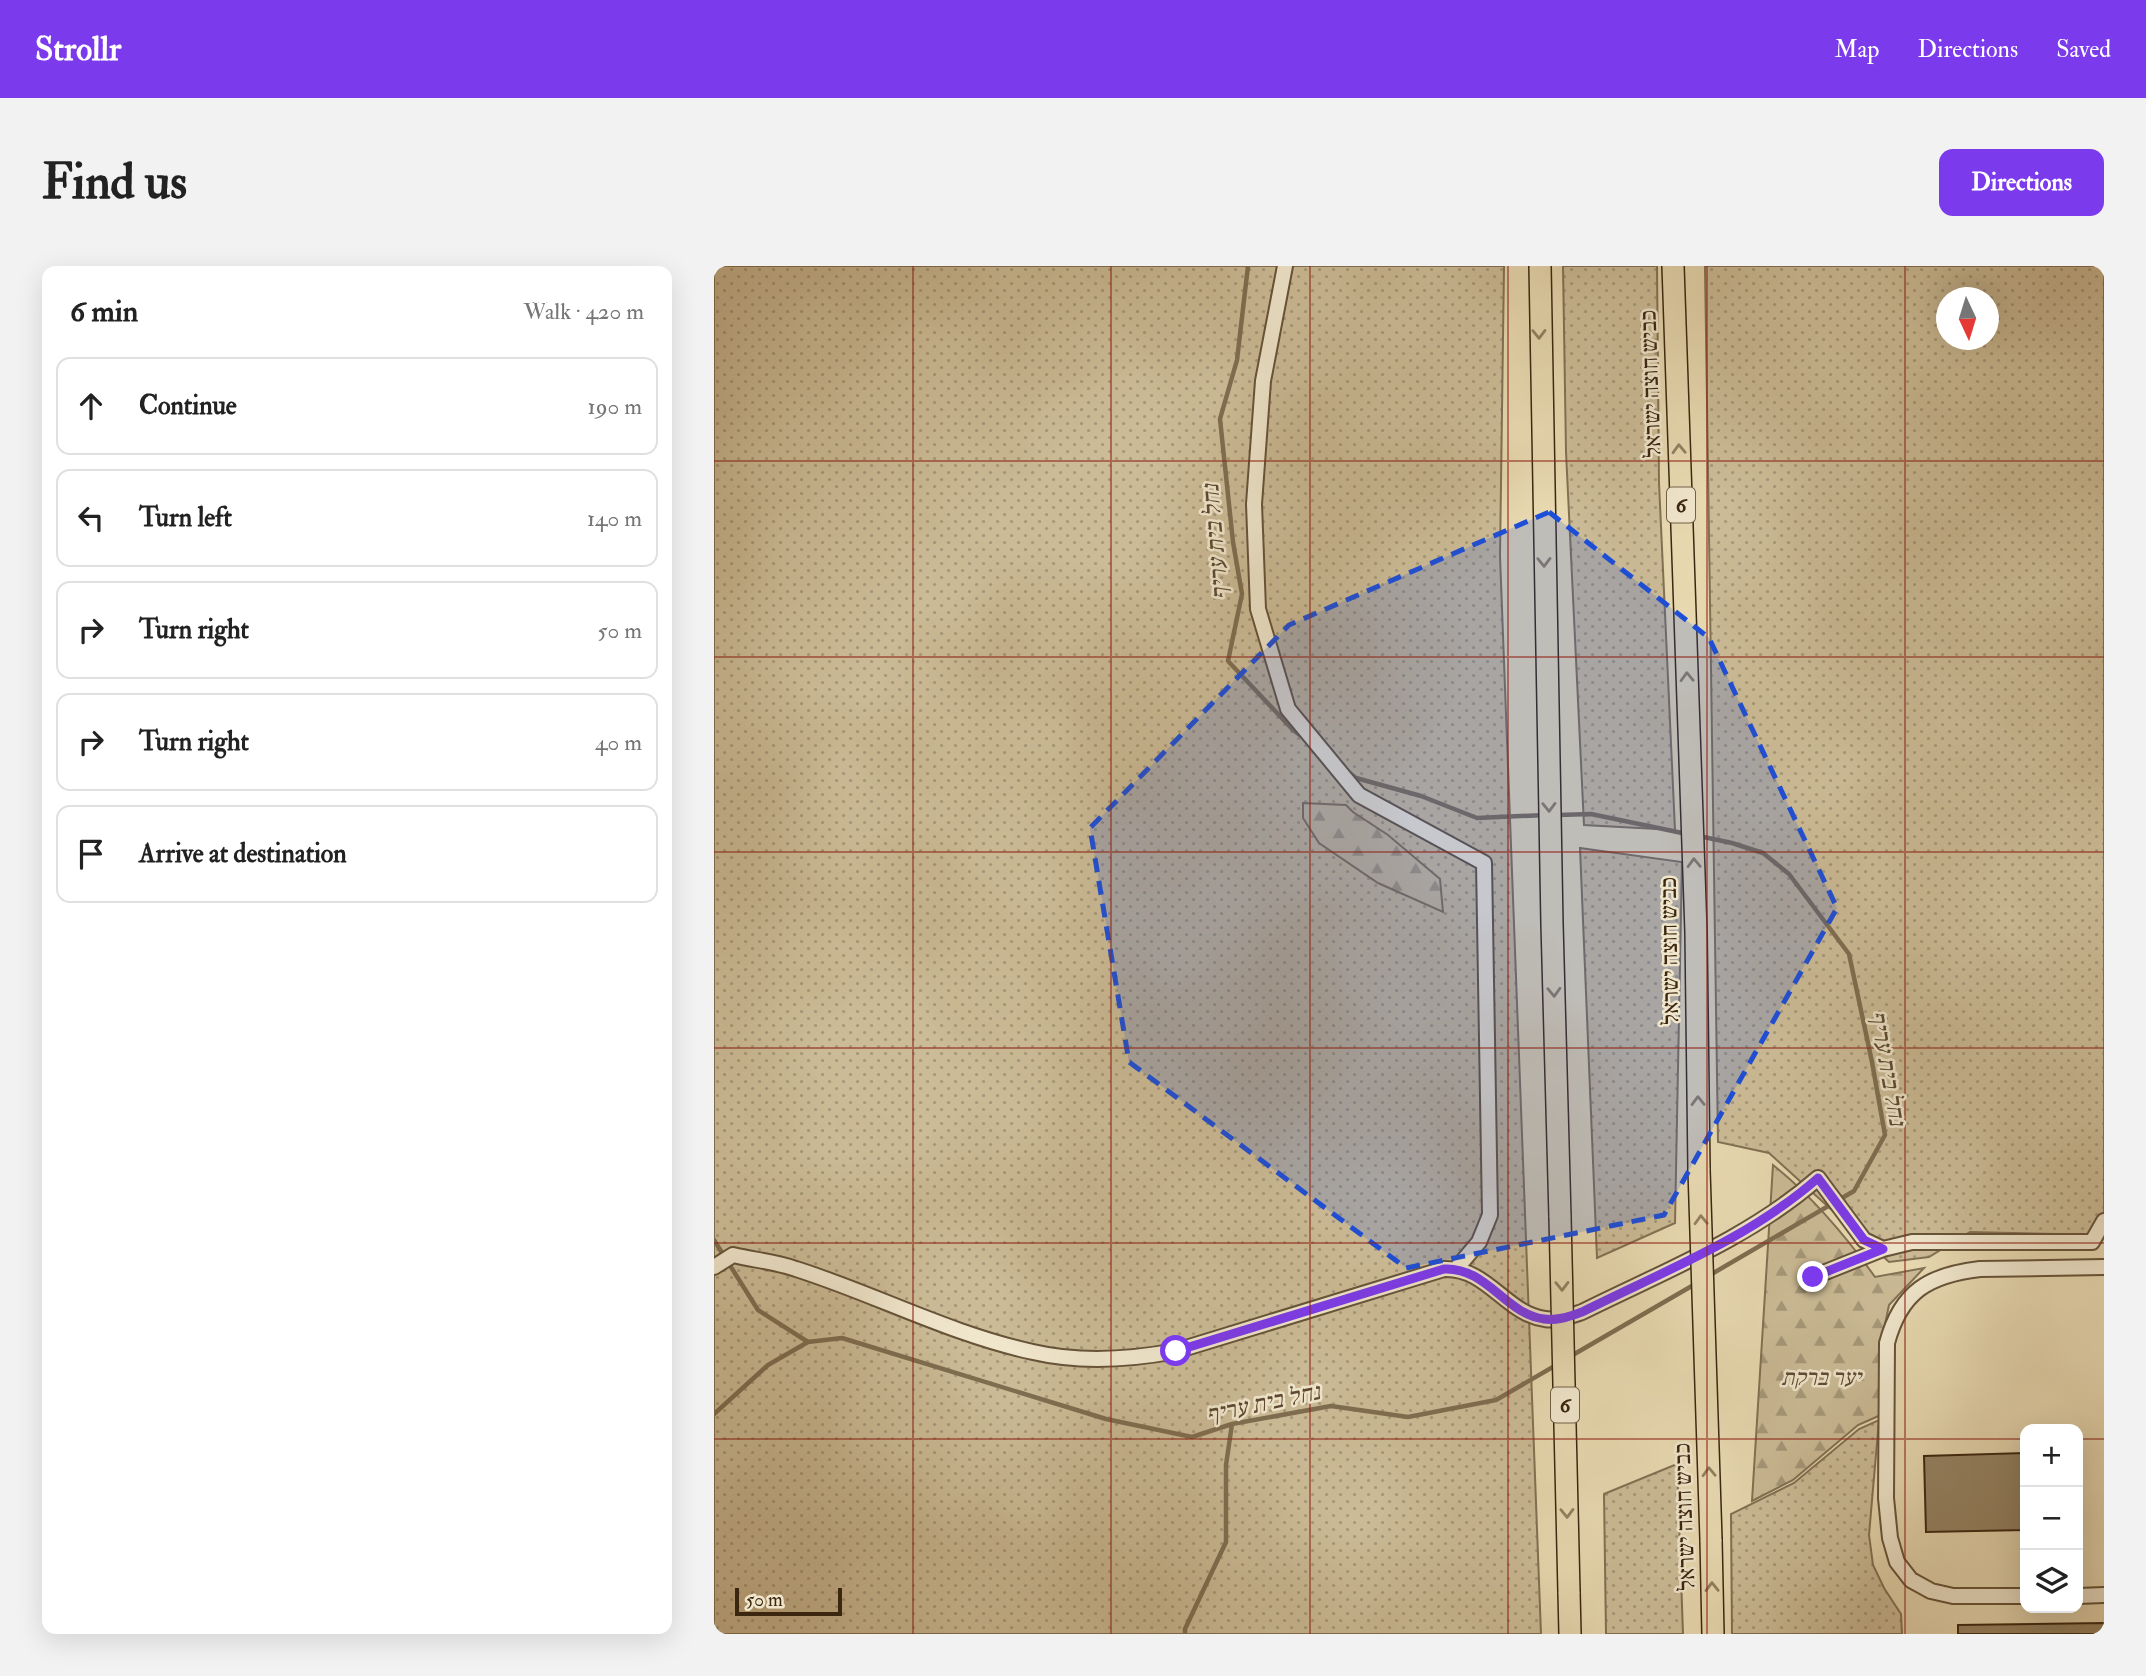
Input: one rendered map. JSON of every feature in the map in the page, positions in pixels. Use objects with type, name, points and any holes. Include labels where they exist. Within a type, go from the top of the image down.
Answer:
[{"type":"highway","name":"6","points":[[1539,266],[1570,1634]]},
{"type":"highway","name":"כביש חוצה ישראל","points":[[1673,266],[1696,932],[1699,1170],[1713,1634]]},
{"type":"street","points":[[1284,266],[1263,381],[1254,504],[1258,609],[1288,709],[1359,795],[1484,863],[1490,1215],[1479,1242],[1456,1269]]},
{"type":"street","points":[[714,1267],[733,1255],[794,1268],[956,1330],[1033,1353],[1090,1359],[1135,1359],[1176,1351],[1444,1269],[1456,1269],[1485,1281],[1530,1316],[1562,1318],[1582,1312],[1752,1227],[1793,1200],[1818,1178],[1864,1240],[1883,1249]]},
{"type":"street","points":[[1813,1277],[1883,1249],[1912,1242],[2092,1242],[2104,1221]]},
{"type":"street","points":[[2020,1596],[1953,1596],[1931,1591],[1912,1580],[1897,1562],[1890,1538],[1886,1498],[1887,1343],[1895,1320],[1909,1297],[1921,1287],[1945,1275],[1980,1269],[2104,1268]]},
{"type":"street","points":[[2083,1595],[2104,1595]]},
{"type":"highlighted area","points":[[1549,512],[1709,638],[1837,908],[1664,1215],[1406,1268],[1129,1062],[1090,828],[1289,625]]},
{"type":"green space","points":[[714,266],[1504,266],[1500,556],[1541,1634],[714,1634]]},
{"type":"green space","points":[[1563,266],[1657,266],[1659,483],[1675,830],[1584,825],[1566,452]]},
{"type":"green space","points":[[1705,266],[2104,266],[2104,1235],[1970,1232],[1929,1257],[1889,1262],[1769,1153],[1718,1142]]},
{"type":"green space","points":[[1303,803],[1346,805],[1388,835],[1440,879],[1443,912],[1378,883],[1319,843],[1303,818]]},
{"type":"green space","points":[[1580,848],[1682,862],[1675,1223],[1597,1258]]},
{"type":"green space","name":"יער ברקת","points":[[1773,1165],[1828,1217],[1875,1277],[1924,1268],[1889,1305],[1881,1344],[1883,1414],[1858,1425],[1793,1480],[1752,1501]]},
{"type":"green space","points":[[1879,1420],[1869,1535],[1873,1565],[1901,1614],[1902,1634],[1732,1634],[1731,1514],[1794,1483],[1859,1429]]},
{"type":"green space","points":[[1677,1464],[1683,1634],[1606,1634],[1604,1494]]},
{"type":"building","points":[[2020,1453],[2020,1530],[1926,1532],[1924,1456]]},
{"type":"building","points":[[2104,1623],[2104,1634],[1958,1634],[1958,1625]]},
{"type":"waterway","name":"נחל בית עריף","points":[[1248,266],[1237,360],[1220,419],[1233,542],[1242,594],[1228,661],[1293,730],[1304,738]]},
{"type":"waterway","name":"נחל בית עריף","points":[[1347,771],[1356,778],[1421,796],[1477,818],[1546,815]]},
{"type":"waterway","name":"נחל בית עריף","points":[[1558,815],[1591,814],[1687,834]]},
{"type":"waterway","name":"נחל בית עריף","points":[[1699,836],[1763,853],[1789,874],[1849,954],[1885,1135],[1854,1191],[1710,1275]]},
{"type":"waterway","points":[[714,1240],[758,1310],[808,1342]]},
{"type":"waterway","name":"נחל בית עריף","points":[[1571,1356],[1697,1283]]},
{"type":"waterway","name":"נחל בית עריף","points":[[714,1414],[768,1365],[808,1342],[842,1338],[1106,1419],[1192,1437],[1232,1424],[1331,1406],[1408,1417],[1496,1400],[1558,1364]]},
{"type":"waterway","points":[[1185,1634],[1226,1542],[1226,1465],[1232,1424]]},
{"type":"route","points":[[1176,1351],[1444,1269],[1456,1269],[1485,1281],[1530,1316],[1562,1318],[1582,1312],[1752,1227],[1793,1200],[1818,1178],[1864,1240],[1883,1249],[1813,1277]]}]
